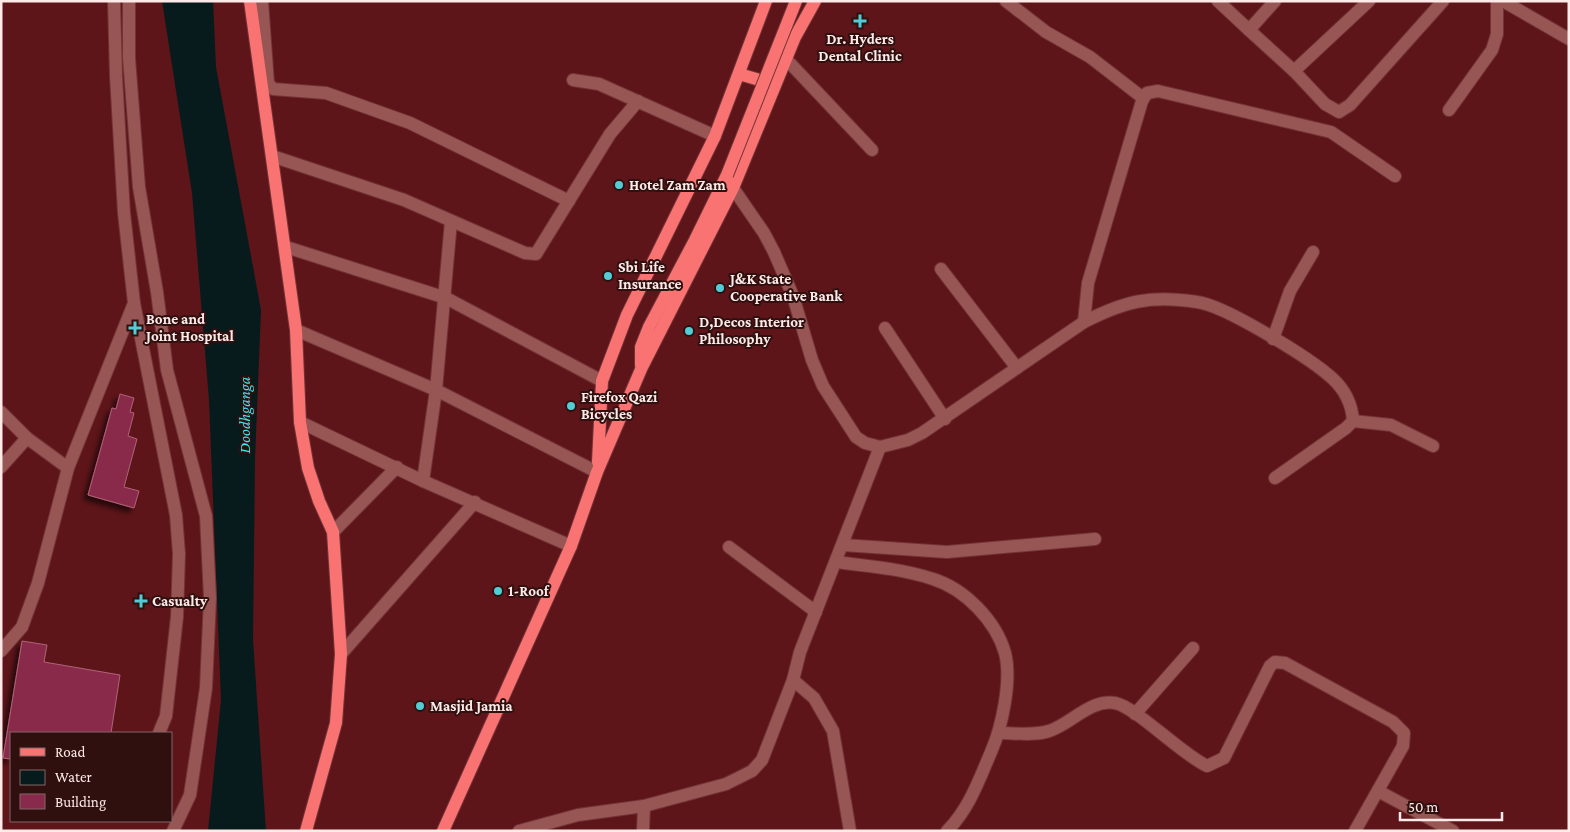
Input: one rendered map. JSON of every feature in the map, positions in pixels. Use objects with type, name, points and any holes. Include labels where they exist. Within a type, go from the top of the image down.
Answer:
[{"type":"main road","points":[[250,1],[296,330],[300,422],[308,468],[319,501],[333,532],[341,654],[336,723],[306,831]]},
{"type":"main road","points":[[597,472],[602,381],[627,315],[715,136],[766,1]]},
{"type":"main road","points":[[642,367],[640,347],[726,175],[796,1]]},
{"type":"main road","points":[[444,830],[571,546],[597,472],[642,367],[733,188],[795,37],[815,1]]},
{"type":"main road","points":[[739,74],[775,84]]},
{"type":"street","points":[[114,1],[116,76],[125,219],[134,303],[176,514],[179,554],[177,617],[166,716],[159,732]]},
{"type":"street","points":[[129,1],[128,58],[139,187],[151,253],[167,370],[206,516],[207,534],[210,598],[206,688],[190,795],[173,831]]},
{"type":"street","points":[[262,1],[268,83],[273,89],[326,93],[410,123],[569,201]]},
{"type":"street","points":[[1006,1],[1046,32],[1090,57],[1143,98]]},
{"type":"street","points":[[1218,1],[1294,71],[1325,104],[1339,112],[1345,110],[1443,1]]},
{"type":"street","points":[[1249,30],[1275,1]]},
{"type":"street","points":[[1294,71],[1369,1]]},
{"type":"street","points":[[1448,110],[1492,50],[1496,34],[1497,1]]},
{"type":"street","points":[[1503,1],[1523,15],[1569,39]]},
{"type":"street","points":[[786,59],[872,150]]},
{"type":"street","points":[[573,80],[599,84],[715,136]]},
{"type":"street","points":[[1084,322],[1088,283],[1143,98],[1147,93],[1158,91],[1331,132],[1396,176]]},
{"type":"street","points":[[272,156],[404,200],[525,253],[536,254],[610,134],[638,101]]},
{"type":"street","points":[[733,188],[764,233],[786,277],[823,386],[856,437],[864,443],[880,447],[908,440],[945,420],[1084,322],[1127,302],[1175,300],[1199,302],[1227,311],[1332,378],[1347,398],[1352,410],[1353,421]]},
{"type":"street","points":[[423,481],[436,390],[446,298],[451,221]]},
{"type":"street","points":[[286,248],[446,298],[602,381]]},
{"type":"street","points":[[1273,339],[1290,291],[1313,252]]},
{"type":"street","points":[[941,269],[1017,368]]},
{"type":"street","points":[[1,651],[22,627],[38,583],[68,468],[134,303]]},
{"type":"street","points":[[885,328],[945,420]]},
{"type":"street","points":[[296,330],[436,390],[597,472]]},
{"type":"street","points":[[1,412],[28,438],[68,468]]},
{"type":"street","points":[[1276,478],[1353,421],[1391,425],[1433,446]]},
{"type":"street","points":[[300,422],[423,481],[475,502],[571,546]]},
{"type":"street","points":[[1,467],[28,438]]},
{"type":"street","points":[[519,831],[578,815],[644,806],[726,784],[752,771],[762,760],[793,680],[800,652],[880,447]]},
{"type":"street","points":[[333,532],[397,467]]},
{"type":"street","points":[[341,654],[475,502]]},
{"type":"street","points":[[843,545],[947,552],[1095,539]]},
{"type":"street","points":[[730,547],[816,612]]},
{"type":"street","points":[[836,562],[890,569],[934,579],[974,603],[999,638],[1005,654],[1006,680],[1000,733],[967,806],[947,831]]},
{"type":"street","points":[[1135,714],[1193,648]]},
{"type":"street","points":[[1000,733],[1048,732],[1100,704],[1115,703],[1135,714],[1188,755],[1207,766],[1216,764],[1224,758],[1270,666],[1276,662],[1285,663],[1400,727],[1404,733],[1403,746],[1355,831]]},
{"type":"street","points":[[793,680],[814,698],[834,731],[850,831]]},
{"type":"street","points":[[1378,791],[1453,831]]},
{"type":"street","points":[[641,830],[644,806]]},
{"type":"water","name":"Doodhganga","points":[[162,1],[213,1],[216,67],[261,310],[255,459],[253,640],[266,831],[208,831],[221,700],[209,400],[192,193]]},
{"type":"building","points":[[120,394],[134,398],[130,412],[134,413],[128,436],[137,439],[124,487],[139,491],[134,508],[88,495],[112,408],[116,409]]},
{"type":"building","points":[[22,641],[47,645],[44,662],[120,675],[111,732],[10,732],[10,759],[3,758]]},
{"type":"place","name":"Dr. Hyders Dental Clinic","points":[[860,21]]},
{"type":"place","name":"Hotel Zam Zam","points":[[619,185]]},
{"type":"place","name":"Sbi Life Insurance","points":[[608,276]]},
{"type":"place","name":"J&K State Cooperative Bank","points":[[720,288]]},
{"type":"place","name":"Bone and Joint Hospital","points":[[135,328]]},
{"type":"place","name":"D,Decos Interior Philosophy","points":[[689,331]]},
{"type":"place","name":"Firefox Qazi Bicycles","points":[[571,406]]},
{"type":"place","name":"1-Roof","points":[[498,591]]},
{"type":"place","name":"Casualty","points":[[141,601]]},
{"type":"place","name":"Masjid Jamia","points":[[420,706]]}]
